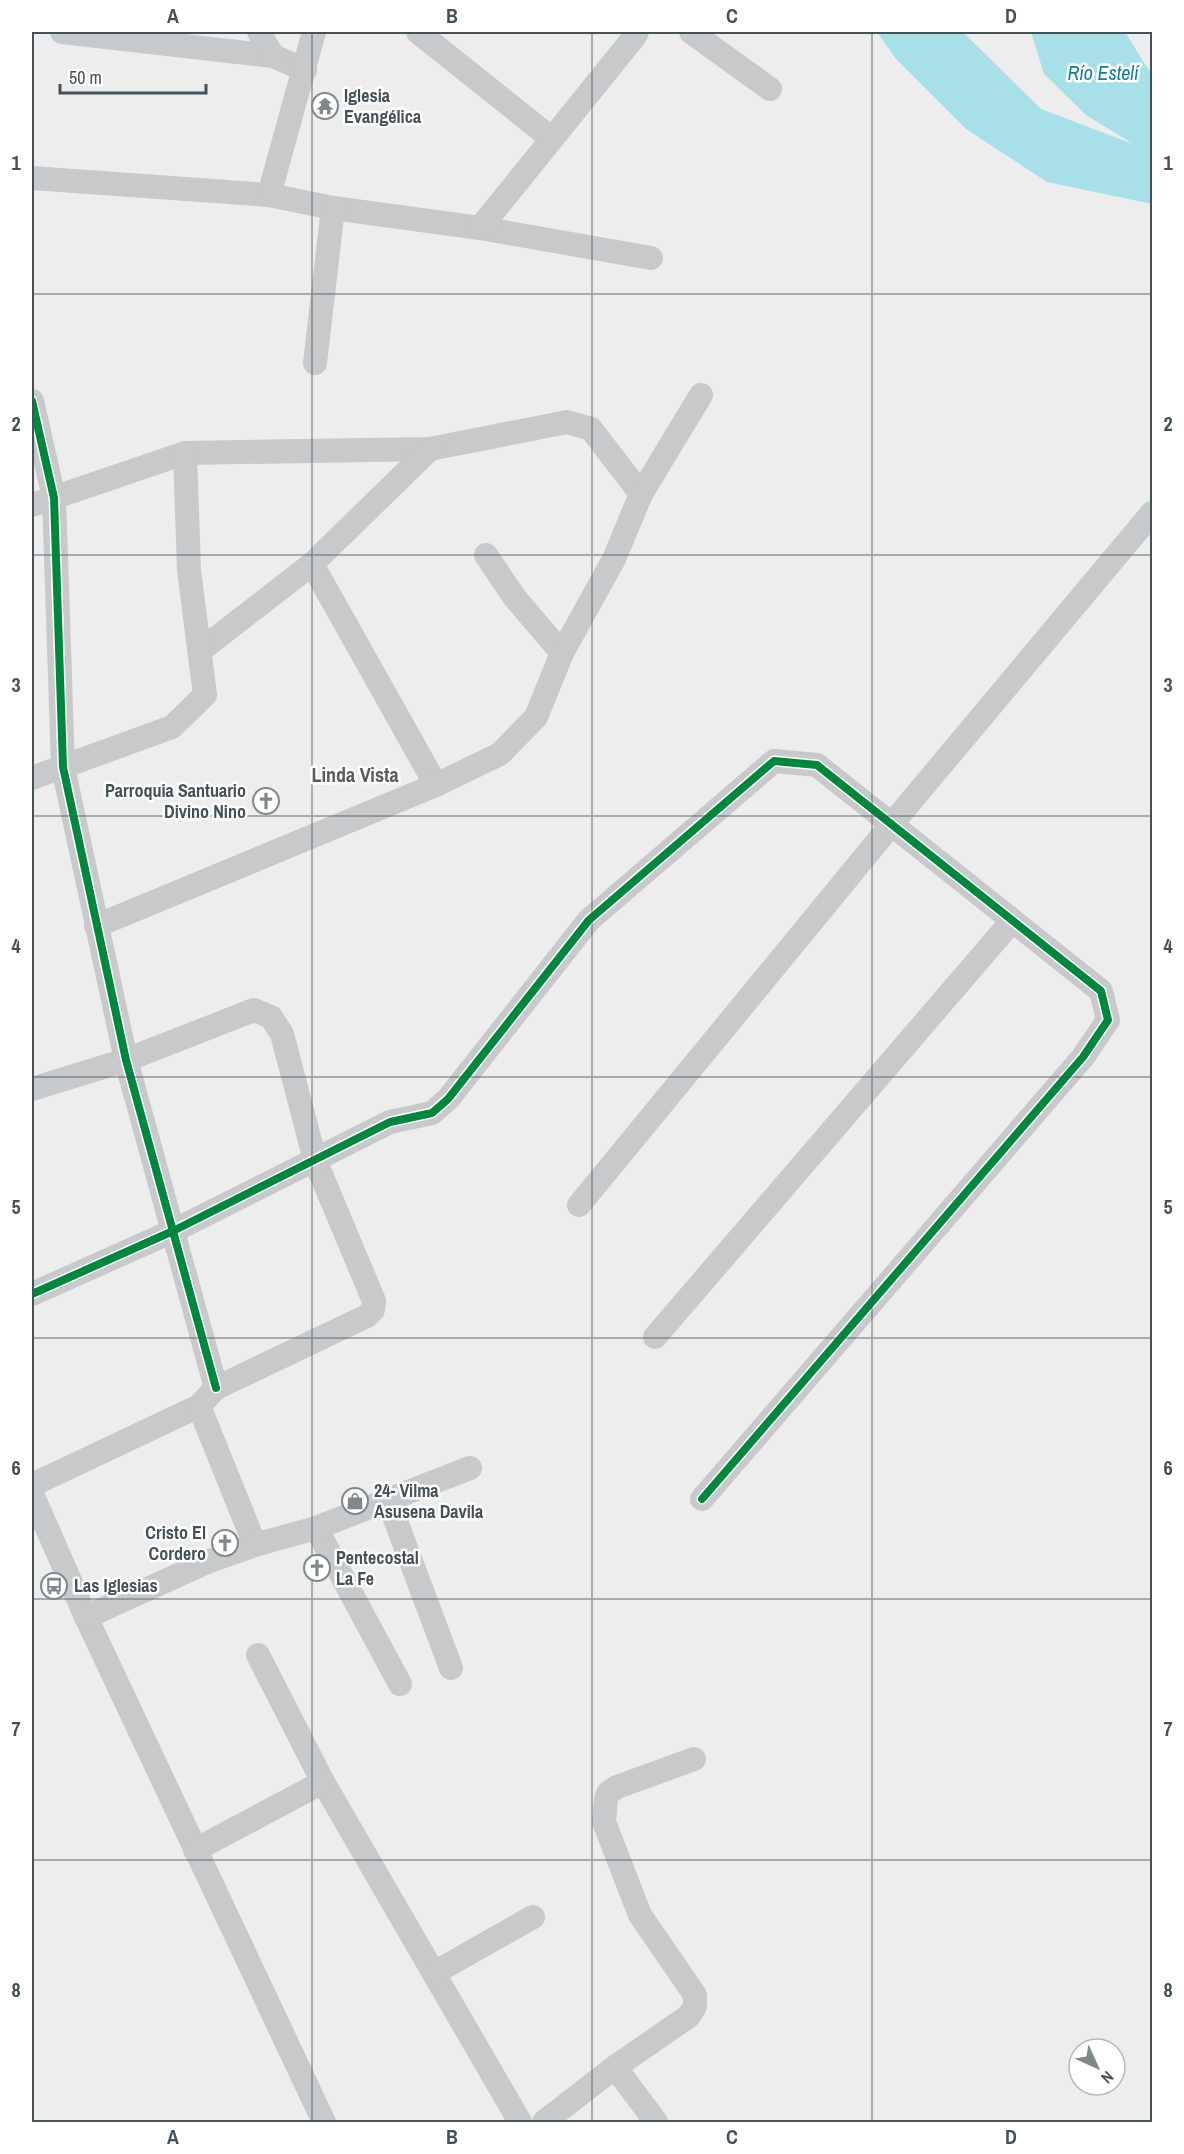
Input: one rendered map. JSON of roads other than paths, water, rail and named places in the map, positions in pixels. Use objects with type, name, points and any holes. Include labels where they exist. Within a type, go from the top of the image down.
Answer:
[{"type":"street","points":[[62,32],[273,56],[305,70]]},
{"type":"street","points":[[259,32],[273,56]]},
{"type":"street","points":[[269,195],[314,32]]},
{"type":"street","points":[[418,32],[552,139]]},
{"type":"street","points":[[480,228],[637,32]]},
{"type":"street","points":[[691,32],[771,89]]},
{"type":"street","points":[[32,178],[269,195],[333,208],[480,228],[651,258]]},
{"type":"street","points":[[315,363],[333,208]]},
{"type":"street","points":[[96,926],[436,785],[500,754],[536,717],[562,653],[614,559],[641,494],[701,395]]},
{"type":"street","points":[[32,401],[43,502],[63,767],[126,1060],[173,1231],[208,1397],[255,1545]]},
{"type":"street","points":[[43,502],[186,453],[430,449],[567,422],[591,429],[641,494]]},
{"type":"street","points":[[201,650],[312,564],[430,449]]},
{"type":"street","points":[[32,778],[172,727],[205,694],[189,570],[186,453]]},
{"type":"street","points":[[579,1205],[891,825],[1152,513]]},
{"type":"street","points":[[486,555],[515,598],[562,653]]},
{"type":"street","points":[[312,564],[436,785]]},
{"type":"street","points":[[32,1294],[173,1231],[390,1122],[432,1113],[448,1099],[589,920],[774,761],[817,765],[1101,991],[1108,1020],[1083,1057],[702,1499]]},
{"type":"street","points":[[656,1337],[1012,921]]},
{"type":"street","points":[[32,1089],[126,1060],[254,1010],[271,1017],[282,1034],[315,1160],[374,1301],[373,1310],[367,1316],[32,1485]]},
{"type":"street","points":[[86,1617],[207,1563],[255,1545],[316,1528],[470,1468]]},
{"type":"street","points":[[32,1494],[38,1530],[86,1617],[324,2122]]},
{"type":"street","points":[[388,1500],[451,1668]]},
{"type":"street","points":[[316,1528],[400,1683]]},
{"type":"street","points":[[258,1656],[324,1782],[520,2122]]},
{"type":"street","points":[[544,2122],[615,2067],[689,2016],[695,2006],[695,1995],[640,1915],[604,1822],[606,1798],[609,1792],[694,1759]]},
{"type":"street","points":[[195,1850],[324,1782]]},
{"type":"street","points":[[434,1973],[533,1917]]},
{"type":"street","points":[[615,2067],[656,2122]]},
{"type":"water","name":"Río Estelí","points":[[877,32],[963,32],[1041,109],[1133,144],[1086,115],[1044,74],[1031,32],[1125,32],[1152,75],[1152,204],[1047,182],[966,129],[896,59]]},
{"type":"place","name":"Iglesia Evangélica","points":[[325,106]]},
{"type":"place","name":"Parroquia Santuario Divino Nino","points":[[266,801]]},
{"type":"place","name":"24- Vilma Asusena Davila","points":[[355,1501]]},
{"type":"place","name":"Cristo El Cordero","points":[[225,1543]]},
{"type":"place","name":"Pentecostal La Fe","points":[[317,1568]]},
{"type":"place","name":"Las Iglesias","points":[[54,1586]]},
{"type":"district","name":"Linda Vista","points":[[355,775]]}]
